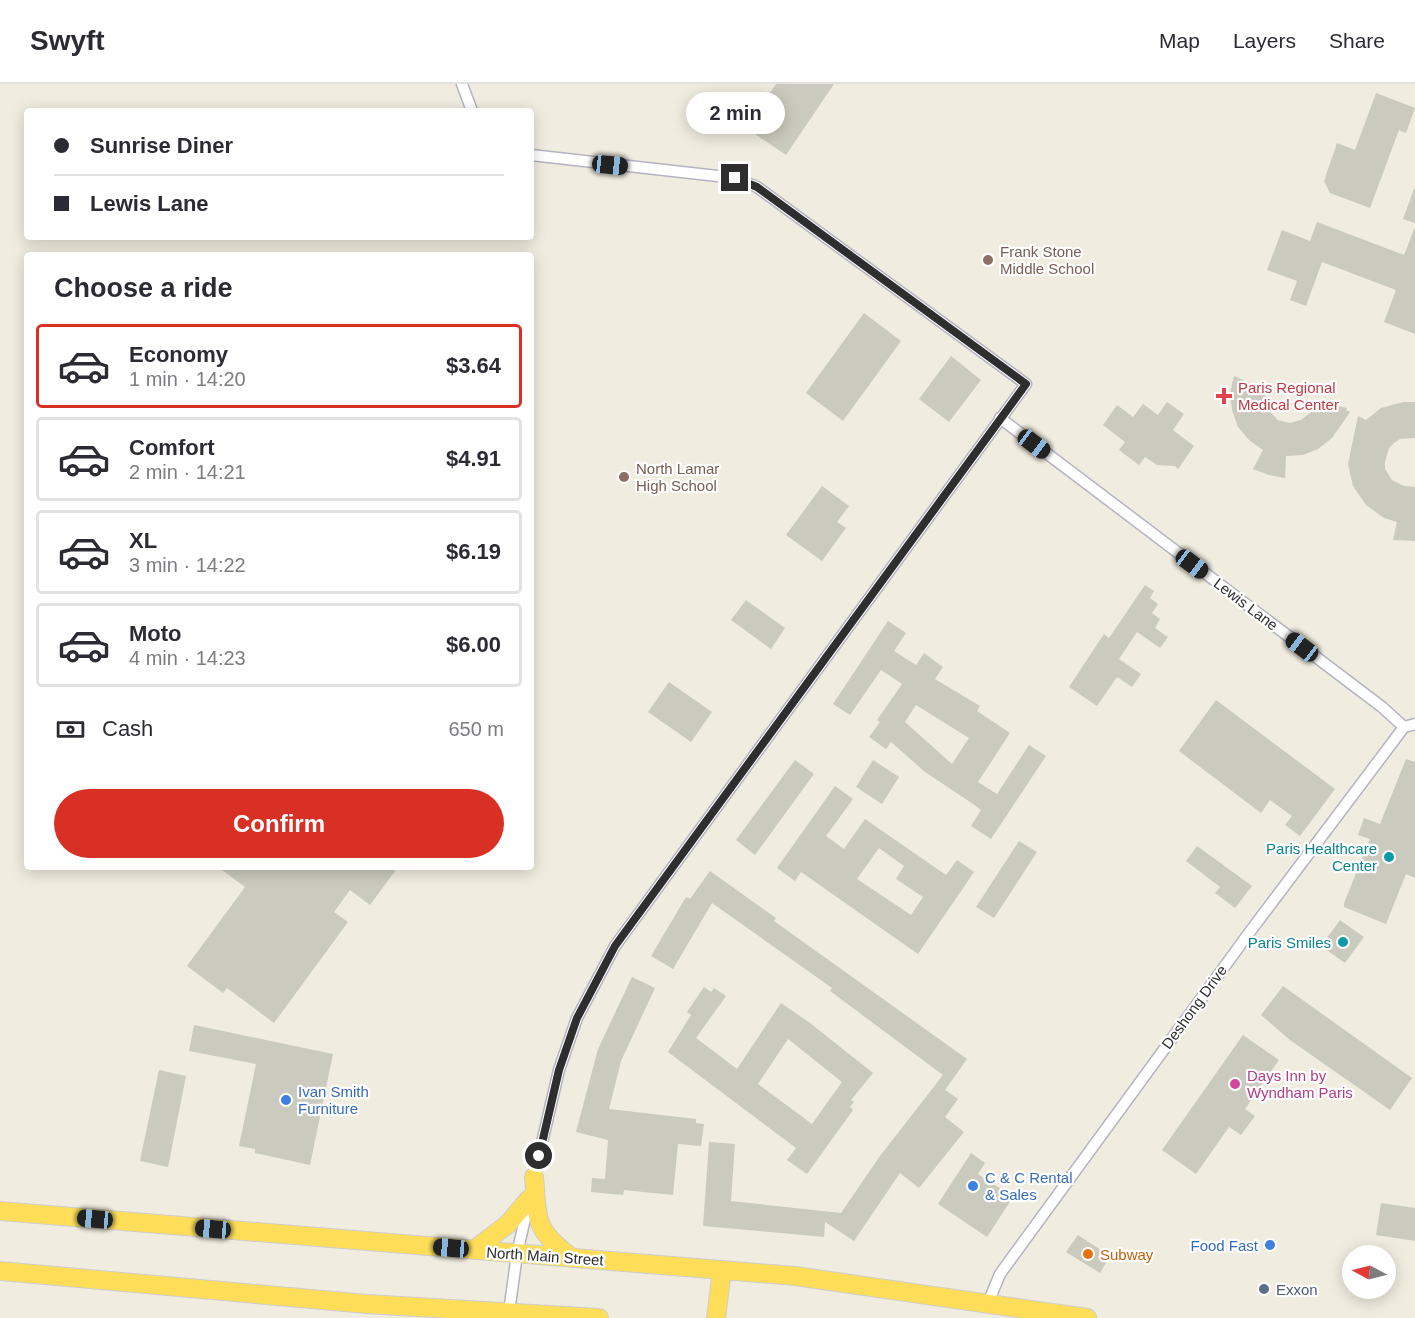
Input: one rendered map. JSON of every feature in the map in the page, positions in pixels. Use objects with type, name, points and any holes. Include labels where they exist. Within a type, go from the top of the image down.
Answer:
[{"type":"highway","points":[[534,1177],[538,1216],[546,1237],[572,1258]]},
{"type":"highway","points":[[474,1250],[508,1224],[529,1199]]},
{"type":"highway","name":"North Main Street","points":[[0,1211],[795,1276],[987,1311],[1088,1318]]},
{"type":"highway","points":[[716,1318],[722,1269]]},
{"type":"highway","points":[[0,1271],[366,1304],[599,1318]]},
{"type":"street","points":[[462,84],[471,108]]},
{"type":"street","points":[[509,1312],[517,1254],[559,1070],[573,1027],[615,946],[1026,384],[757,187],[735,178],[534,155]]},
{"type":"street","name":"Lewis Lane","points":[[1000,418],[1382,707],[1410,725]]},
{"type":"street","name":"Deshong Drive","points":[[987,1311],[1000,1274],[1248,933],[1410,725]]},
{"type":"building","points":[[776,84],[834,84],[786,155],[746,128]]},
{"type":"building","points":[[1376,93],[1415,108],[1406,133],[1399,130],[1370,208],[1330,193],[1324,181],[1337,143],[1355,150]]},
{"type":"building","points":[[1415,189],[1415,223],[1403,219]]},
{"type":"building","points":[[1317,222],[1404,255],[1415,227],[1415,334],[1384,322],[1396,290],[1322,262],[1306,306],[1290,300],[1297,281],[1267,270],[1282,230],[1310,241]]},
{"type":"building","points":[[864,313],[901,341],[843,421],[806,393]]},
{"type":"building","points":[[951,356],[981,380],[949,422],[919,399]]},
{"type":"building","points":[[1234,376],[1266,390],[1265,402],[1270,412],[1278,420],[1290,423],[1301,420],[1310,413],[1314,402],[1347,408],[1346,410],[1350,412],[1332,438],[1318,449],[1303,455],[1286,456],[1285,478],[1269,475],[1253,469],[1263,450],[1249,440],[1238,427],[1232,410],[1230,393]]},
{"type":"building","points":[[1167,402],[1184,414],[1173,430],[1194,446],[1178,469],[1175,466],[1157,465],[1145,457],[1139,465],[1119,450],[1125,442],[1103,425],[1117,405],[1133,417],[1143,404],[1158,415]]},
{"type":"building","points":[[1403,402],[1415,402],[1415,438],[1400,439],[1389,448],[1385,469],[1392,480],[1404,486],[1415,487],[1415,541],[1393,540],[1397,522],[1384,518],[1366,505],[1353,486],[1348,464],[1358,416],[1366,420],[1381,408]]},
{"type":"building","points":[[822,486],[849,506],[837,522],[846,528],[822,561],[786,535]]},
{"type":"building","points":[[1145,585],[1154,591],[1150,598],[1158,604],[1152,613],[1160,619],[1155,628],[1168,637],[1160,648],[1137,632],[1119,659],[1141,674],[1132,687],[1117,677],[1097,706],[1069,687],[1104,634],[1109,638]]},
{"type":"building","points":[[746,600],[785,628],[771,649],[731,620]]},
{"type":"building","points":[[888,621],[906,633],[894,651],[916,665],[924,653],[943,667],[935,679],[980,706],[977,711],[1010,733],[978,782],[997,794],[1029,745],[1046,756],[991,839],[971,826],[981,810],[925,772],[891,742],[886,749],[869,737],[880,722],[877,720],[902,684],[881,670],[850,715],[833,704]],"holes":[[[916,705],[969,738],[952,764],[905,722]]]},
{"type":"building","points":[[669,682],[712,712],[691,742],[648,712]]},
{"type":"building","points":[[1216,700],[1335,789],[1300,836],[1285,825],[1292,816],[1270,800],[1261,813],[1179,751]]},
{"type":"building","name":"Paris Healthcare Center","points":[[1406,759],[1415,762],[1415,878],[1406,874],[1386,924],[1344,907],[1344,903],[1370,839],[1358,835],[1364,818],[1380,824]]},
{"type":"building","points":[[795,760],[814,774],[755,855],[736,840]]},
{"type":"building","points":[[873,760],[899,777],[882,804],[856,787]]},
{"type":"building","points":[[835,786],[853,799],[826,836],[844,849],[865,819],[946,875],[957,860],[974,872],[918,954],[801,872],[795,881],[777,868]],"holes":[[[879,848],[904,866],[896,879],[923,897],[911,915],[857,879]]]},
{"type":"building","points":[[1019,841],[1037,852],[994,918],[976,907]]},
{"type":"building","points":[[1197,846],[1252,886],[1235,908],[1215,893],[1220,887],[1186,861]]},
{"type":"building","points":[[222,870],[396,870],[370,905],[350,890],[334,912],[348,922],[274,1023],[227,988],[223,993],[187,966],[245,887]]},
{"type":"building","points":[[710,871],[776,918],[774,921],[967,1059],[945,1090],[958,1099],[945,1117],[964,1132],[919,1188],[900,1173],[854,1241],[825,1222],[824,1237],[703,1226],[709,1142],[735,1144],[731,1201],[841,1213],[880,1156],[943,1075],[830,991],[832,988],[712,903],[673,969],[651,956],[686,897],[690,899]]},
{"type":"building","name":"Paris Smiles","points":[[1340,920],[1364,937],[1345,963],[1321,946]]},
{"type":"building","points":[[632,977],[655,988],[621,1061],[609,1109],[696,1119],[696,1123],[704,1124],[701,1146],[678,1144],[673,1195],[624,1190],[623,1195],[591,1192],[592,1178],[605,1179],[608,1140],[576,1132],[598,1049]]},
{"type":"building","points":[[1283,986],[1412,1078],[1390,1110],[1290,1040],[1261,1015]]},
{"type":"building","points":[[704,987],[711,992],[714,988],[726,996],[696,1038],[737,1069],[781,1003],[873,1073],[851,1100],[854,1102],[850,1107],[853,1110],[807,1174],[787,1160],[796,1148],[668,1052],[691,1015],[687,1012]],"holes":[[[788,1039],[842,1082],[812,1124],[758,1084]]]},
{"type":"building","name":"Ivan Smith Furniture","points":[[194,1025],[333,1054],[310,1165],[255,1153],[255,1149],[239,1146],[256,1064],[189,1051]]},
{"type":"building","name":"Days Inn by Wyndham Paris","points":[[1243,1035],[1279,1060],[1245,1109],[1255,1116],[1241,1135],[1229,1127],[1196,1174],[1162,1150]]},
{"type":"building","points":[[159,1070],[186,1076],[168,1167],[140,1161]]},
{"type":"building","name":"C & C Rental & Sales","points":[[971,1153],[985,1163],[978,1174],[1013,1197],[987,1237],[938,1204]]},
{"type":"building","points":[[1381,1203],[1415,1208],[1415,1241],[1376,1235]]},
{"type":"building","name":"Subway","points":[[1078,1235],[1110,1256],[1100,1273],[1066,1252]]},
{"type":"place","name":"Frank Stone Middle School","points":[[988,260]]},
{"type":"place","name":"Paris Regional Medical Center","points":[[1224,396]]},
{"type":"place","name":"North Lamar High School","points":[[624,477]]},
{"type":"place","name":"Paris Healthcare Center","points":[[1389,857]]},
{"type":"place","name":"Paris Smiles","points":[[1343,942]]},
{"type":"place","name":"Days Inn by Wyndham Paris","points":[[1235,1084]]},
{"type":"place","name":"Ivan Smith Furniture","points":[[286,1100]]},
{"type":"place","name":"C & C Rental & Sales","points":[[973,1186]]},
{"type":"place","name":"Food Fast","points":[[1270,1245]]},
{"type":"place","name":"Subway","points":[[1088,1254]]},
{"type":"place","name":"Exxon","points":[[1264,1289]]},
{"type":"route","points":[[539,1156],[559,1070],[577,1018],[615,946],[1026,384],[757,187],[735,178]]}]
